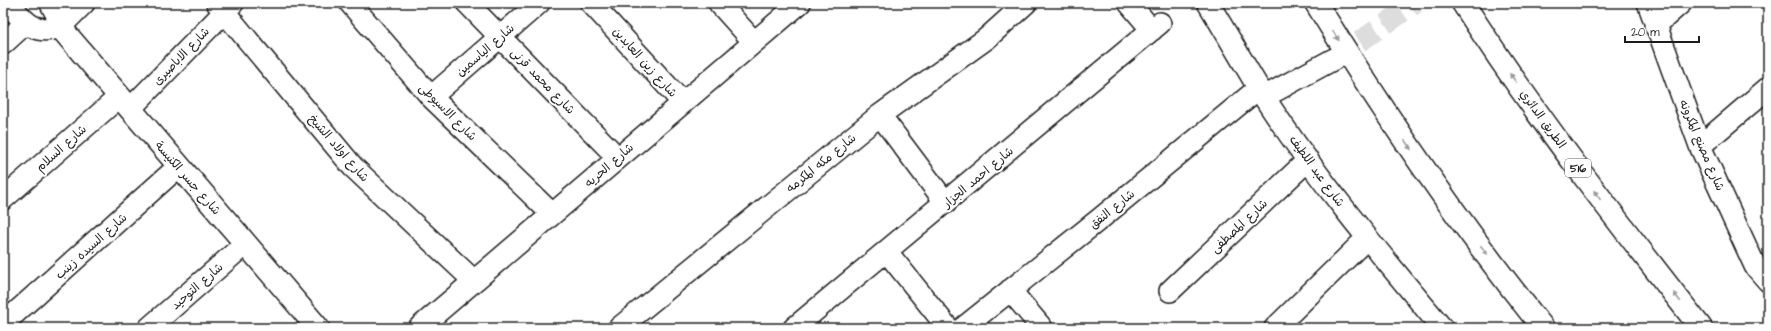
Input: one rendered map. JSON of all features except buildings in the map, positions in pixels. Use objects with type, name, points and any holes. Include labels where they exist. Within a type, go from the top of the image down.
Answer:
[{"type":"main road","points":[[8,3],[26,23],[37,29],[49,30],[60,27]]},
{"type":"main road","name":"شارع جسر الكنيسة","points":[[51,3],[58,16],[60,27],[178,167],[318,328]]},
{"type":"main road","points":[[1316,3],[1404,140],[1467,229],[1543,328]]},
{"type":"main road","name":"الطريق الدائري","points":[[1463,3],[1487,41],[1599,198],[1701,328]]},
{"type":"street","points":[[60,27],[84,3]]},
{"type":"street","name":"شارع الاسيوطى","points":[[350,3],[431,97],[552,214]]},
{"type":"street","name":"شارع محمد قرنى","points":[[468,3],[618,158]]},
{"type":"street","name":"شارع الياسمين","points":[[431,97],[539,3]]},
{"type":"street","name":"شارع زين العابدين","points":[[591,3],[682,103]]},
{"type":"street","points":[[719,3],[754,42]]},
{"type":"street","name":"شارع الحريه","points":[[419,328],[800,3]]},
{"type":"street","name":"شارع مكه المكرمه","points":[[619,328],[880,115],[986,39],[1026,3]]},
{"type":"street","name":"شارع احمد الجزار","points":[[794,328],[1156,27],[1129,3]]},
{"type":"street","name":"شارع عبد اللطيف","points":[[1208,3],[1262,93],[1308,160],[1367,238],[1442,328]]},
{"type":"street","name":"شارع مصنع المكرونه","points":[[1648,3],[1655,26],[1700,146],[1764,267]]},
{"type":"street","points":[[1655,26],[1681,3]]},
{"type":"street","name":"شارع الاباصيرى","points":[[124,103],[225,6]]},
{"type":"street","name":"شارع اولاد الشيخ","points":[[225,6],[353,167],[474,281]]},
{"type":"street","points":[[3,44],[26,23]]},
{"type":"street","name":"شارع النفق","points":[[963,328],[1101,218],[1262,93],[1334,58]]},
{"type":"street","points":[[1700,146],[1768,88]]},
{"type":"street","name":"شارع السلام","points":[[3,200],[124,103]]},
{"type":"street","points":[[880,115],[946,203]]},
{"type":"street","name":"شارع المصطفى","points":[[1170,291],[1308,160]]},
{"type":"street","name":"شارع السيده زينب","points":[[3,324],[178,167]]},
{"type":"street","points":[[1275,328],[1367,238]]},
{"type":"street","name":"شارع التوحيد","points":[[150,328],[245,244]]},
{"type":"street","points":[[887,252],[948,328]]},
{"type":"street","points":[[1010,290],[1042,328]]},
{"type":"tunnel","points":[[1334,59],[1416,3]]}]
